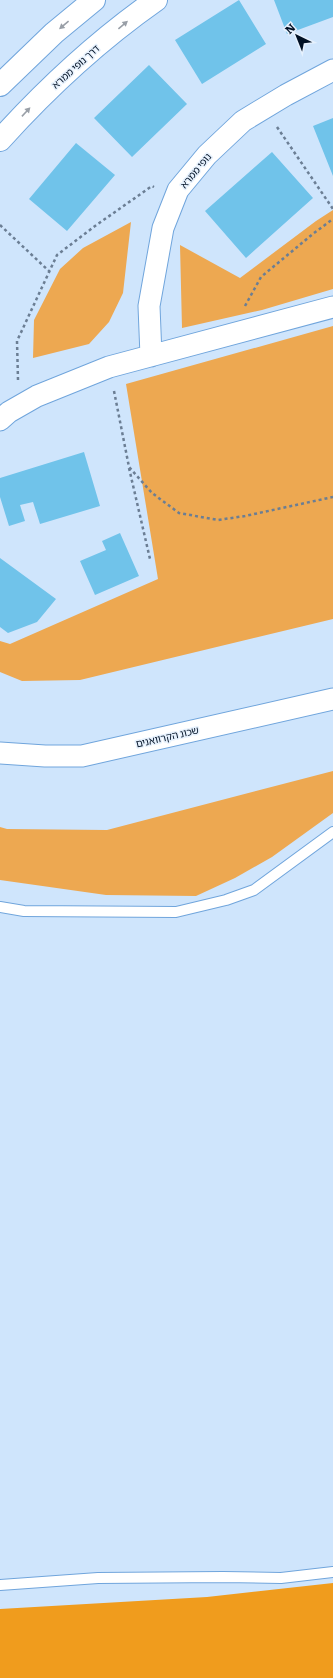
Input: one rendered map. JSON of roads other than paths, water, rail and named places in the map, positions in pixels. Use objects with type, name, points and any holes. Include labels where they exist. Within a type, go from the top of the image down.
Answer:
[{"type":"main road","points":[[0,85],[54,34],[94,0]]},
{"type":"main road","name":"דרך נופי ממרא","points":[[0,140],[37,100],[78,61],[131,18],[156,0]]},
{"type":"street","name":"נופי ממרא","points":[[151,356],[149,306],[163,228],[178,190],[207,155],[243,121],[323,74],[333,70]]},
{"type":"street","points":[[0,420],[37,396],[109,367],[333,307]]},
{"type":"street","name":"שכונ הקרוואנים","points":[[0,753],[45,756],[82,756],[333,699]]},
{"type":"lane","points":[[0,907],[24,911],[176,912],[226,900],[254,890],[333,832]]},
{"type":"lane","points":[[0,1585],[98,1578],[281,1578],[333,1572]]}]
